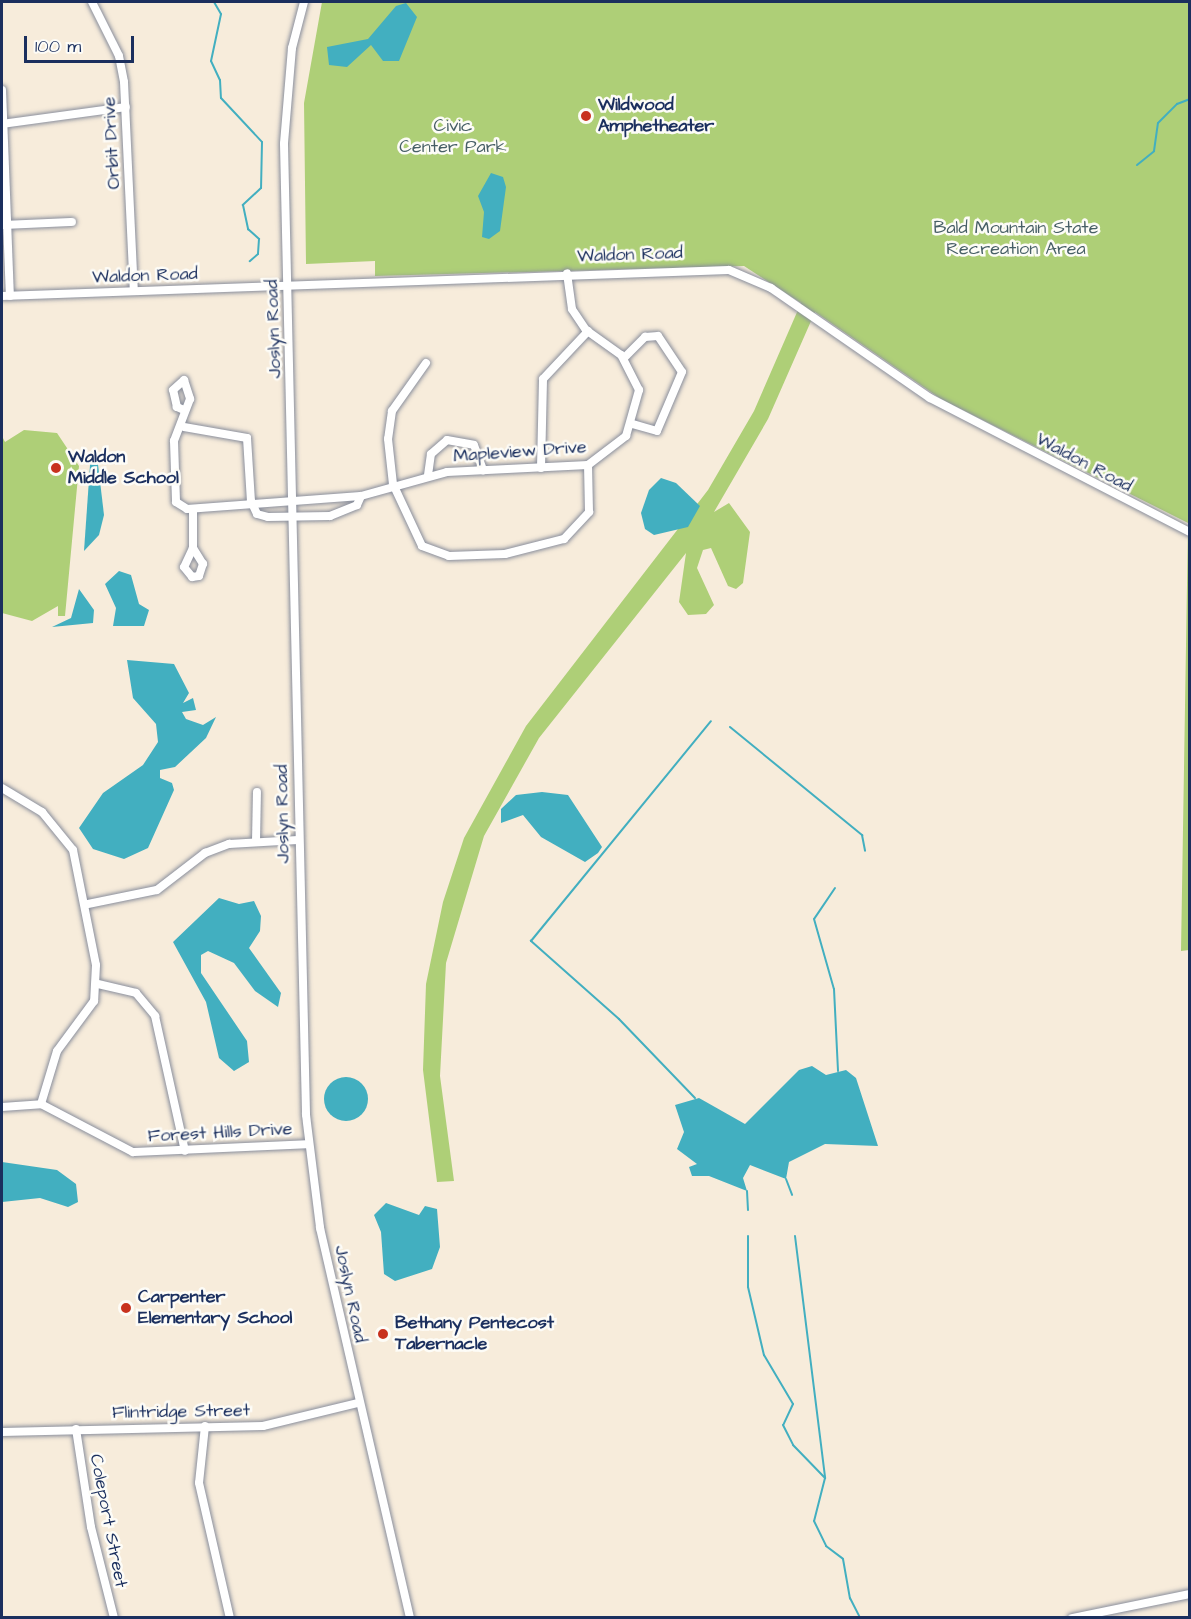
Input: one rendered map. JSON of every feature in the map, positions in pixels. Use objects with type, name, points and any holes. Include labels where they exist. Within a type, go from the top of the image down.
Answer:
[{"type":"street","name":"Orbit Drive","points":[[92,2],[119,56],[126,107],[134,291]]},
{"type":"street","name":"Joslyn Road","points":[[304,2],[285,103],[298,840],[308,1144],[320,1228],[358,1403],[410,1617]]},
{"type":"street","points":[[2,90],[6,296]]},
{"type":"street","points":[[2,124],[126,107]]},
{"type":"street","points":[[4,224],[72,222]]},
{"type":"street","name":"Waldon Road","points":[[6,296],[708,268],[750,277],[922,393],[1190,532]]},
{"type":"street","name":"Mapleview Drive","points":[[193,510],[250,501],[328,501],[361,496],[393,484],[428,476],[483,470],[588,465],[616,447],[633,424],[639,390],[624,358],[588,331],[571,305],[567,273]]},
{"type":"street","points":[[541,468],[543,379],[588,331]]},
{"type":"street","points":[[624,358],[645,337],[658,336],[682,372],[657,431],[633,424]]},
{"type":"street","points":[[426,363],[392,411],[388,458],[393,484],[419,541],[449,556],[527,552],[564,539],[589,512],[588,465]]},
{"type":"street","points":[[184,410],[184,427],[174,441],[175,499],[179,506],[193,510],[193,548]]},
{"type":"street","points":[[184,427],[247,438],[250,501]]},
{"type":"street","points":[[428,476],[431,454],[447,440],[474,445],[483,470]]},
{"type":"street","name":"Mapleview Drive","points":[[250,501],[257,514],[294,517],[330,516],[357,505],[361,496]]},
{"type":"street","points":[[328,501],[330,516]]},
{"type":"street","points":[[2,788],[42,812],[65,839],[88,904],[98,984],[86,1019],[52,1060],[41,1104],[2,1107]]},
{"type":"street","points":[[256,842],[257,792]]},
{"type":"street","points":[[88,904],[145,895],[205,853],[256,842],[298,840]]},
{"type":"street","points":[[98,984],[136,993],[154,1016],[185,1151]]},
{"type":"street","name":"Forest Hills Drive","points":[[41,1104],[119,1148],[185,1151],[308,1144]]},
{"type":"street","name":"Flintridge Street","points":[[2,1432],[263,1426],[358,1403]]},
{"type":"street","points":[[205,1426],[199,1483],[230,1617]]},
{"type":"street","name":"Coleport Street","points":[[76,1430],[91,1527],[114,1617]]},
{"type":"street","points":[[1072,1617],[1190,1594]]},
{"type":"green space","points":[[322,2],[1189,2],[1189,950],[1181,951],[1188,523],[941,399],[815,312],[768,419],[714,512],[729,503],[750,532],[743,583],[736,589],[728,586],[711,548],[703,550],[697,568],[714,605],[706,614],[688,615],[679,602],[686,553],[539,738],[484,836],[446,963],[440,1076],[454,1181],[437,1182],[423,1070],[426,984],[443,902],[464,838],[526,726],[708,490],[754,411],[801,303],[744,266],[375,276],[375,261],[306,264],[304,103]]},
{"type":"green space","points":[[24,430],[57,433],[79,466],[65,616],[58,616],[58,606],[32,621],[2,613],[2,436],[5,442]]},
{"type":"water","points":[[406,3],[417,17],[399,61],[383,61],[371,45],[347,67],[329,65],[327,47],[368,39],[396,6]]},
{"type":"water","points":[[491,173],[503,177],[506,187],[500,231],[489,239],[482,237],[484,212],[478,196]]},
{"type":"water","points":[[91,451],[97,456],[104,515],[99,535],[84,551]]},
{"type":"water","points":[[661,478],[676,483],[700,506],[688,527],[654,535],[645,529],[641,513],[649,490]]},
{"type":"water","points":[[119,571],[131,575],[139,604],[149,610],[144,626],[113,626],[116,608],[105,584]]},
{"type":"water","points":[[79,589],[94,610],[93,623],[52,627],[71,618]]},
{"type":"water","points":[[127,660],[174,664],[189,693],[183,703],[193,698],[196,710],[182,712],[186,719],[203,725],[216,717],[206,738],[175,767],[160,770],[160,778],[172,783],[174,790],[148,848],[124,859],[93,849],[79,828],[103,793],[143,765],[158,742],[156,724],[133,698]]},
{"type":"water","points":[[542,792],[568,795],[602,847],[598,853],[585,862],[541,837],[523,815],[501,823],[501,809],[516,795]]},
{"type":"water","points":[[219,898],[239,904],[254,901],[261,916],[260,931],[249,948],[281,993],[278,1007],[255,991],[234,963],[208,951],[201,955],[201,973],[247,1041],[249,1062],[234,1071],[219,1058],[206,1002],[173,942]]},
{"type":"water","points":[[812,1066],[826,1075],[846,1070],[856,1078],[878,1146],[825,1144],[789,1162],[786,1179],[750,1165],[743,1178],[747,1191],[709,1176],[692,1176],[689,1167],[697,1164],[677,1149],[684,1132],[675,1105],[699,1098],[745,1124],[799,1070]]},
{"type":"water","points":[[346,1077],[361,1084],[368,1099],[361,1114],[346,1121],[331,1114],[324,1099],[331,1084]]},
{"type":"water","points":[[2,1162],[57,1170],[76,1184],[78,1202],[68,1207],[40,1198],[2,1202]]},
{"type":"water","points":[[386,1203],[419,1215],[425,1206],[437,1209],[440,1247],[432,1269],[395,1281],[384,1274],[381,1232],[374,1215]]},
{"type":"waterway","points":[[214,2],[221,14],[211,61],[220,80],[221,98],[262,142],[261,188],[243,205],[248,229],[259,239],[258,254],[250,261]]},
{"type":"waterway","points":[[1137,165],[1154,151],[1158,123],[1177,104],[1190,99]]},
{"type":"waterway","points":[[695,1098],[619,1019],[531,941],[711,721]]},
{"type":"waterway","points":[[730,727],[862,835],[865,851]]},
{"type":"waterway","points":[[835,888],[814,919],[834,989],[838,1071]]},
{"type":"waterway","points":[[786,1179],[792,1195]]},
{"type":"waterway","points":[[747,1191],[748,1210]]},
{"type":"waterway","points":[[748,1236],[748,1287],[764,1355],[793,1404],[783,1425],[793,1445],[824,1477]]},
{"type":"waterway","points":[[795,1236],[825,1478],[814,1521],[826,1546],[843,1559],[850,1598],[860,1618]]},
{"type":"place","name":"Wildwood Amphetheater","points":[[586,116]]},
{"type":"place","name":"Waldon Middle School","points":[[56,468]]},
{"type":"place","name":"Carpenter Elementary School","points":[[126,1308]]},
{"type":"place","name":"Bethany Pentecost Tabernacle","points":[[383,1334]]},
{"type":"park label","name":"Civic Center Park","points":[[453,137]]},
{"type":"park label","name":"Bald Mountain State Recreation Area","points":[[1016,239]]}]
